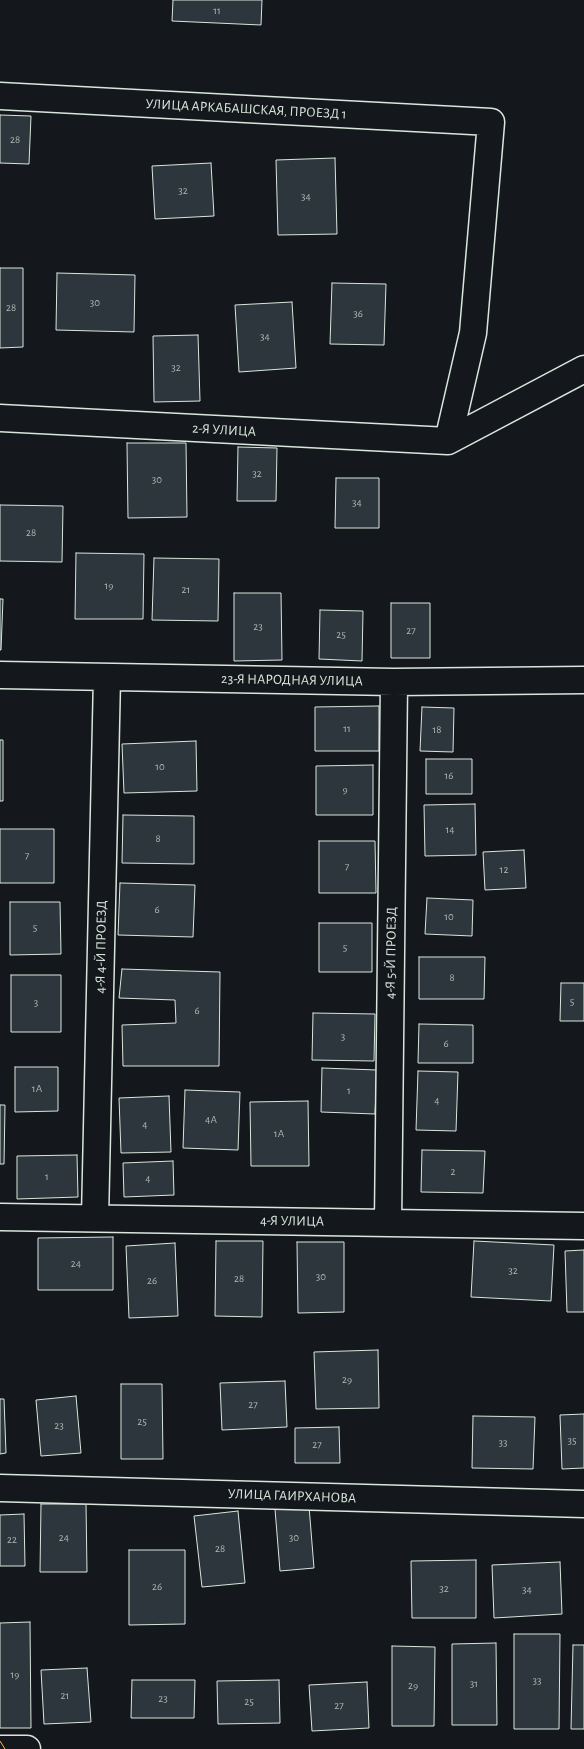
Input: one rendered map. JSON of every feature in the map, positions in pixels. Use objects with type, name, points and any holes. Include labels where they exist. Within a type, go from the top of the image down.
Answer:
[{"type":"street","name":"УЛИЦА АРКАБАШСКАЯ, ПРОЕЗД 1","points":[[0,96],[492,122],[473,333],[448,441]]},
{"type":"street","points":[[448,441],[584,369]]},
{"type":"street","name":"2-Я УЛИЦА","points":[[0,418],[448,441]]},
{"type":"street","name":"23-Я НАРОДНАЯ УЛИЦА","points":[[0,675],[394,682],[584,680]]},
{"type":"street","name":"4-Я 4-Й ПРОЕЗД","points":[[95,1218],[107,676]]},
{"type":"street","name":"4-Я 5-Й ПРОЕЗД","points":[[388,1223],[394,682]]},
{"type":"street","name":"4-Я УЛИЦА","points":[[0,1217],[584,1226]]},
{"type":"street","name":"УЛИЦА ГАИРХАНОВА","points":[[0,1488],[584,1504]]},
{"type":"street","points":[[0,1749],[27,1749]]},
{"type":"building","points":[[173,0],[262,0],[261,25],[172,21]]},
{"type":"building","points":[[0,115],[31,116],[29,164],[0,163]]},
{"type":"building","points":[[335,158],[337,234],[278,235],[276,160]]},
{"type":"building","points":[[211,163],[214,216],[155,219],[152,166]]},
{"type":"building","points":[[0,268],[23,268],[23,347],[0,348]]},
{"type":"building","points":[[57,273],[135,275],[134,332],[56,330]]},
{"type":"building","points":[[332,283],[386,284],[384,345],[330,344]]},
{"type":"building","points":[[292,302],[296,368],[239,372],[235,305]]},
{"type":"building","points":[[198,335],[200,401],[154,402],[153,336]]},
{"type":"building","points":[[127,443],[186,443],[187,517],[128,518]]},
{"type":"building","points":[[238,447],[277,448],[276,501],[237,501]]},
{"type":"building","points":[[336,478],[379,478],[379,528],[335,528]]},
{"type":"building","points":[[0,505],[63,506],[62,562],[0,561]]},
{"type":"building","points":[[76,553],[144,554],[143,619],[75,619]]},
{"type":"building","points":[[154,558],[219,559],[218,621],[152,620]]},
{"type":"building","points":[[234,593],[281,593],[282,660],[234,661]]},
{"type":"building","points":[[0,599],[3,599],[1,650],[0,650]]},
{"type":"building","points":[[391,603],[430,603],[430,658],[391,658]]},
{"type":"building","points":[[320,610],[363,611],[362,661],[319,659]]},
{"type":"building","points":[[379,706],[379,751],[315,751],[315,707]]},
{"type":"building","points":[[422,707],[454,708],[453,752],[420,751]]},
{"type":"building","points":[[0,740],[3,740],[3,801],[0,801]]},
{"type":"building","points":[[196,741],[197,791],[124,793],[122,744]]},
{"type":"building","points":[[426,759],[472,759],[472,794],[426,794]]},
{"type":"building","points":[[373,765],[373,815],[316,815],[316,766]]},
{"type":"building","points":[[475,804],[476,855],[425,856],[424,805]]},
{"type":"building","points":[[123,815],[194,816],[194,864],[122,863]]},
{"type":"building","points":[[0,829],[54,829],[54,883],[0,883]]},
{"type":"building","points":[[319,841],[375,841],[376,893],[319,893]]},
{"type":"building","points":[[524,850],[526,888],[485,890],[483,852]]},
{"type":"building","points":[[120,883],[195,885],[193,937],[118,935]]},
{"type":"building","points":[[427,898],[473,900],[472,936],[425,934]]},
{"type":"building","points":[[10,902],[60,902],[61,954],[10,955]]},
{"type":"building","points":[[319,923],[372,923],[372,972],[319,972]]},
{"type":"building","points":[[419,957],[485,957],[484,999],[419,999]]},
{"type":"building","points":[[122,969],[220,972],[219,1066],[123,1066],[122,1025],[176,1023],[175,1000],[119,998]]},
{"type":"building","points":[[11,975],[61,975],[61,1032],[11,1032]]},
{"type":"building","points":[[561,983],[584,983],[584,1021],[560,1021]]},
{"type":"building","points":[[313,1013],[375,1014],[374,1061],[312,1060]]},
{"type":"building","points":[[419,1024],[473,1025],[473,1063],[418,1063]]},
{"type":"building","points":[[15,1067],[58,1067],[58,1111],[15,1112]]},
{"type":"building","points":[[322,1068],[377,1070],[375,1114],[321,1112]]},
{"type":"building","points":[[418,1071],[458,1072],[456,1131],[416,1130]]},
{"type":"building","points":[[185,1090],[240,1092],[238,1150],[183,1148]]},
{"type":"building","points":[[169,1096],[171,1152],[121,1153],[119,1098]]},
{"type":"building","points":[[308,1101],[309,1166],[251,1166],[250,1102]]},
{"type":"building","points":[[0,1105],[5,1105],[4,1164],[0,1164]]},
{"type":"building","points":[[422,1150],[485,1151],[483,1193],[421,1192]]},
{"type":"building","points":[[77,1155],[78,1197],[17,1199],[17,1156]]},
{"type":"building","points":[[173,1161],[174,1195],[124,1197],[123,1163]]},
{"type":"building","points":[[113,1237],[113,1290],[38,1290],[38,1238]]},
{"type":"building","points":[[216,1241],[263,1241],[262,1317],[215,1316]]},
{"type":"building","points":[[474,1241],[554,1245],[551,1301],[471,1297]]},
{"type":"building","points":[[297,1242],[344,1242],[344,1312],[298,1313]]},
{"type":"building","points":[[175,1243],[178,1316],[129,1318],[126,1246]]},
{"type":"building","points":[[584,1250],[584,1312],[567,1312],[565,1251]]},
{"type":"building","points":[[378,1350],[379,1408],[316,1409],[314,1352]]},
{"type":"building","points":[[285,1381],[287,1427],[222,1430],[220,1383]]},
{"type":"building","points":[[121,1384],[162,1384],[163,1459],[121,1459]]},
{"type":"building","points":[[76,1396],[81,1453],[41,1456],[36,1400]]},
{"type":"building","points":[[0,1399],[4,1399],[6,1453],[0,1454]]},
{"type":"building","points":[[584,1414],[584,1468],[562,1469],[560,1415]]},
{"type":"building","points":[[473,1416],[535,1417],[533,1469],[472,1468]]},
{"type":"building","points":[[339,1427],[340,1463],[295,1463],[295,1428]]},
{"type":"building","points":[[41,1504],[86,1504],[87,1572],[40,1572]]},
{"type":"building","points":[[309,1506],[314,1568],[280,1571],[275,1509]]},
{"type":"building","points":[[238,1511],[245,1583],[202,1587],[194,1516]]},
{"type":"building","points":[[24,1514],[25,1566],[0,1566],[0,1515]]},
{"type":"building","points":[[129,1550],[185,1550],[185,1624],[129,1625]]},
{"type":"building","points":[[476,1560],[476,1618],[412,1618],[411,1561]]},
{"type":"building","points":[[560,1562],[562,1614],[494,1618],[492,1565]]},
{"type":"building","points":[[30,1622],[31,1728],[0,1728],[0,1623]]},
{"type":"building","points":[[514,1634],[560,1634],[559,1729],[514,1729]]},
{"type":"building","points":[[496,1643],[497,1725],[452,1725],[452,1644]]},
{"type":"building","points":[[573,1645],[584,1645],[584,1729],[571,1729]]},
{"type":"building","points":[[392,1646],[435,1647],[434,1726],[392,1726]]},
{"type":"building","points":[[87,1668],[91,1722],[44,1724],[41,1670]]},
{"type":"building","points":[[132,1680],[195,1680],[194,1718],[131,1718]]},
{"type":"building","points":[[279,1680],[280,1723],[218,1724],[217,1681]]},
{"type":"building","points":[[367,1682],[369,1728],[312,1731],[309,1685]]},
{"type":"power","points":[[0,1741],[5,1749]]}]
